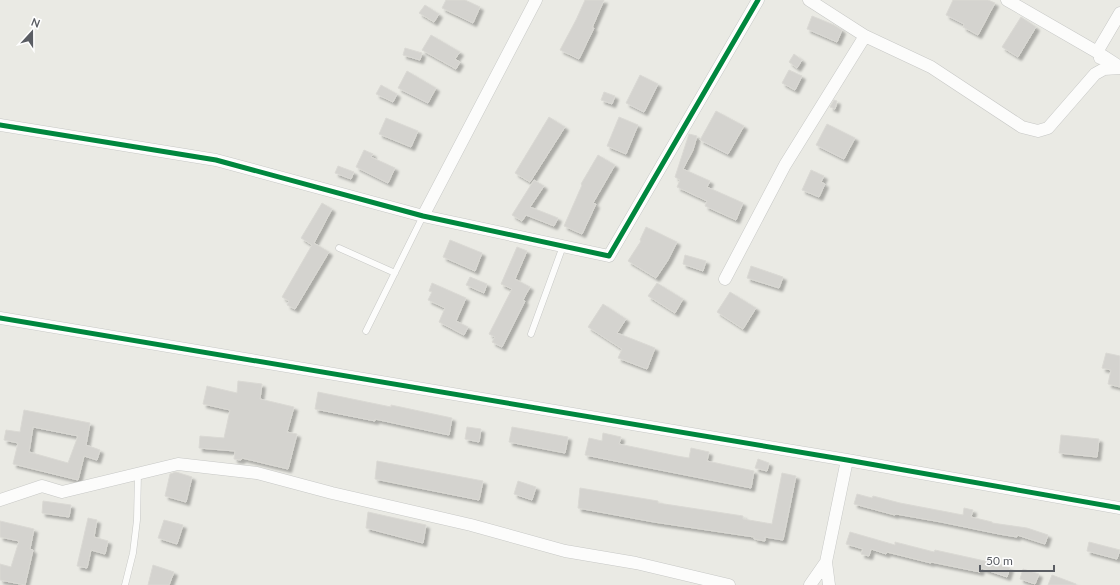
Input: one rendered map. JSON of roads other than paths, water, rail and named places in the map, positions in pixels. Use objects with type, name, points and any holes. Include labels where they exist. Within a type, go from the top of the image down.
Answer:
[{"type":"street","points":[[423,216],[536,0]]},
{"type":"street","points":[[809,0],[865,36],[931,66],[1022,127],[1038,132],[1048,128],[1096,73],[1104,69],[1120,67]]},
{"type":"street","points":[[1007,0],[1120,67]]},
{"type":"street","points":[[0,125],[216,160],[423,216],[609,256],[755,1]]},
{"type":"street","points":[[1097,52],[1120,13]]},
{"type":"street","points":[[725,279],[785,165],[865,36]]},
{"type":"street","points":[[1096,73],[1101,56],[1097,52]]},
{"type":"street","points":[[0,318],[847,460],[1120,508]]},
{"type":"street","points":[[829,585],[826,562],[847,460]]},
{"type":"street","points":[[0,500],[42,486],[62,492],[178,464],[257,473],[332,493],[471,525],[565,551],[636,563],[729,585]]},
{"type":"street","points":[[810,585],[826,562]]},
{"type":"lane","points":[[366,331],[423,216]]},
{"type":"lane","points":[[532,334],[563,246]]},
{"type":"lane","points":[[339,248],[395,273]]},
{"type":"lane","points":[[125,585],[132,554],[137,520],[138,473]]}]
